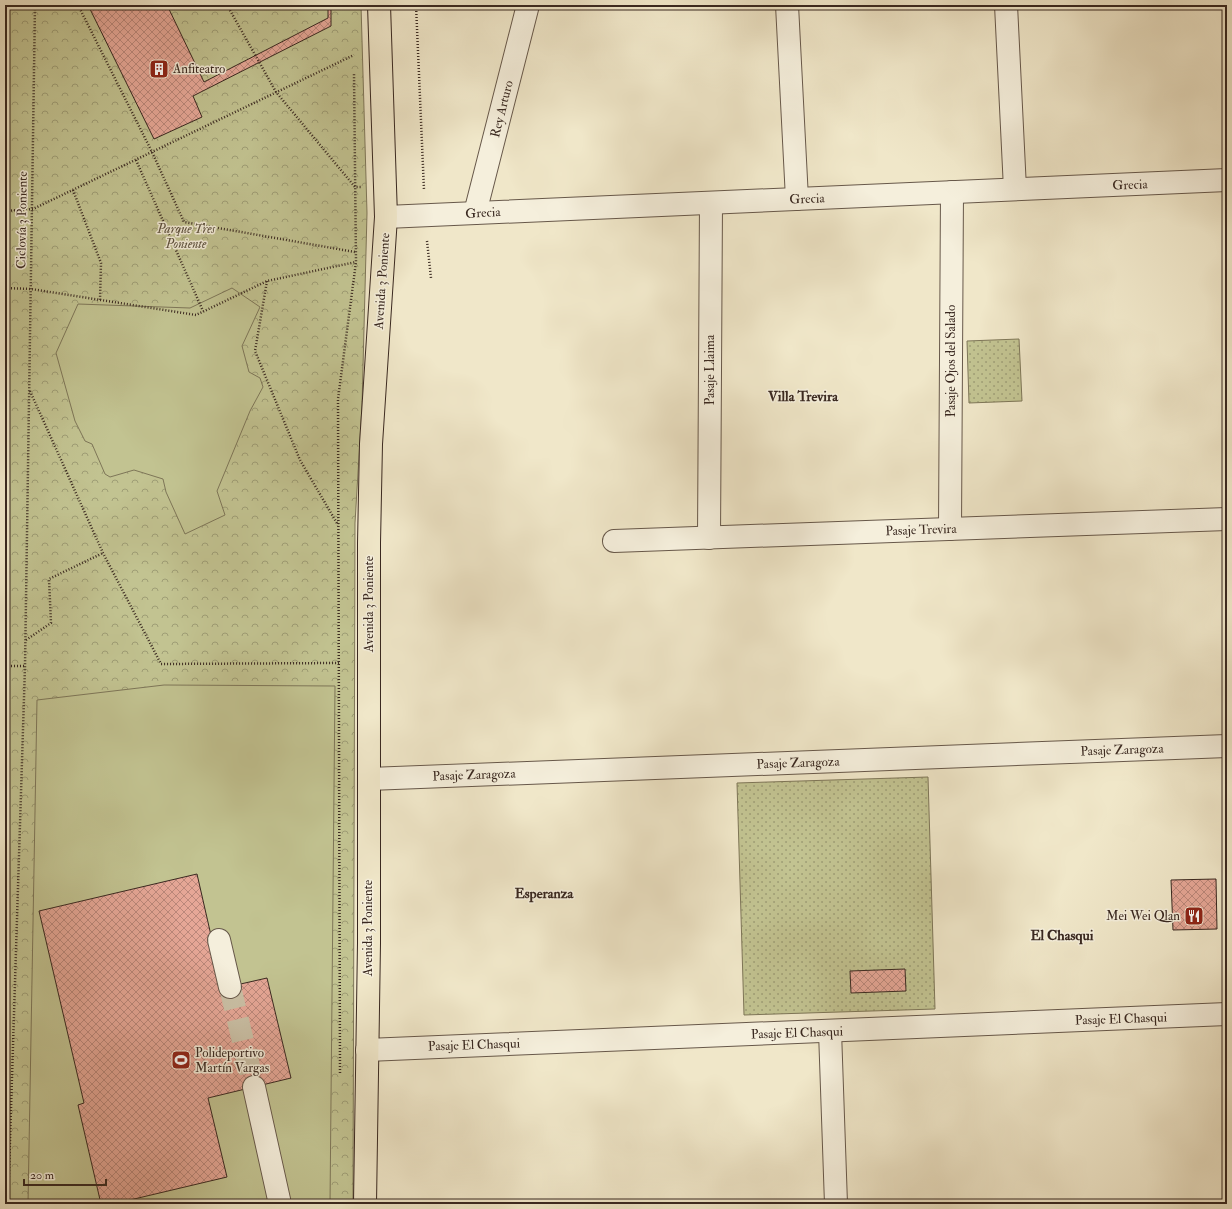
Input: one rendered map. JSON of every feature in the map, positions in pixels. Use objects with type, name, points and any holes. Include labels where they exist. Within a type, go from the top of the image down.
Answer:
[{"type":"main road","name":"Avenida 3 Poniente","points":[[365,1204],[368,1050],[369,543],[371,444],[386,217],[379,5]]},
{"type":"street","name":"Rey Arturo","points":[[475,213],[528,5]]},
{"type":"street","points":[[787,5],[797,199]]},
{"type":"street","points":[[1006,5],[1015,190]]},
{"type":"street","name":"Grecia","points":[[386,217],[1227,180]]},
{"type":"street","name":"Pasaje Ojos del Salado","points":[[950,529],[952,192]]},
{"type":"street","name":"Pasaje Llaima","points":[[710,538],[711,203]]},
{"type":"street","name":"Pasaje Trevira","points":[[614,541],[1227,519]]},
{"type":"street","name":"Pasaje Zaragoza","points":[[369,779],[1227,746]]},
{"type":"street","points":[[219,940],[230,987]]},
{"type":"street","name":"Pasaje El Chasqui","points":[[368,1050],[1227,1014]]},
{"type":"street","points":[[830,1031],[836,1204]]},
{"type":"street","points":[[254,1087],[280,1204]]},
{"type":"path","name":"Ciclovía 3 Poniente","points":[[8,1204],[25,666],[35,5]]},
{"type":"path","points":[[78,5],[152,152],[184,222],[355,252]]},
{"type":"path","points":[[227,5],[276,92],[355,187]]},
{"type":"path","points":[[416,5],[425,215],[431,278]]},
{"type":"path","points":[[5,211],[33,209],[354,55]]},
{"type":"path","points":[[136,160],[204,311]]},
{"type":"path","points":[[73,190],[101,263],[100,300]]},
{"type":"path","points":[[5,288],[31,289],[196,315],[267,281],[356,262]]},
{"type":"path","points":[[267,281],[255,351],[300,460],[338,526]]},
{"type":"path","points":[[29,390],[103,552],[162,664],[340,663]]},
{"type":"path","points":[[25,640],[51,623],[49,579],[103,552]]},
{"type":"path","points":[[5,666],[25,666]]},
{"type":"green space","name":"Parque Tres Poniente","points":[[5,5],[361,5],[367,213],[362,406],[355,523],[353,1204],[5,1204]]},
{"type":"green space","points":[[232,288],[260,307],[242,346],[249,372],[260,378],[263,387],[250,411],[217,491],[225,515],[185,534],[166,492],[163,479],[134,470],[110,477],[105,474],[92,444],[85,441],[75,421],[56,353],[78,304],[190,308]]},
{"type":"green space","points":[[1019,339],[1022,401],[969,403],[967,341]]},
{"type":"green space","name":"Polideportivo Martín Vargas","points":[[164,685],[335,686],[330,1204],[28,1204],[37,700]]},
{"type":"green space","points":[[928,777],[935,1009],[744,1015],[737,783]]},
{"type":"building","name":"Anfiteatro","points":[[88,5],[167,5],[204,82],[328,18],[328,5],[331,5],[331,26],[193,96],[202,117],[154,139]]},
{"type":"building","points":[[453,5],[498,5],[498,6],[453,8]]},
{"type":"building","points":[[197,874],[223,988],[267,978],[291,1078],[208,1098],[227,1177],[113,1204],[101,1204],[78,1105],[84,1103],[39,911]]},
{"type":"building","points":[[1216,879],[1217,929],[1173,930],[1171,880]]},
{"type":"building","points":[[905,969],[906,991],[851,993],[850,971]]},
{"type":"tunnel","points":[[230,987],[254,1087]]},
{"type":"place","name":"Anfiteatro","points":[[159,69]]},
{"type":"place","name":"Mei Wei Qlan","points":[[1194,916]]},
{"type":"place","name":"Polideportivo Martín Vargas","points":[[181,1060]]},
{"type":"district","name":"Villa Trevira","points":[[803,396]]},
{"type":"district","name":"Esperanza","points":[[544,893]]},
{"type":"district","name":"El Chasqui","points":[[1062,935]]}]
